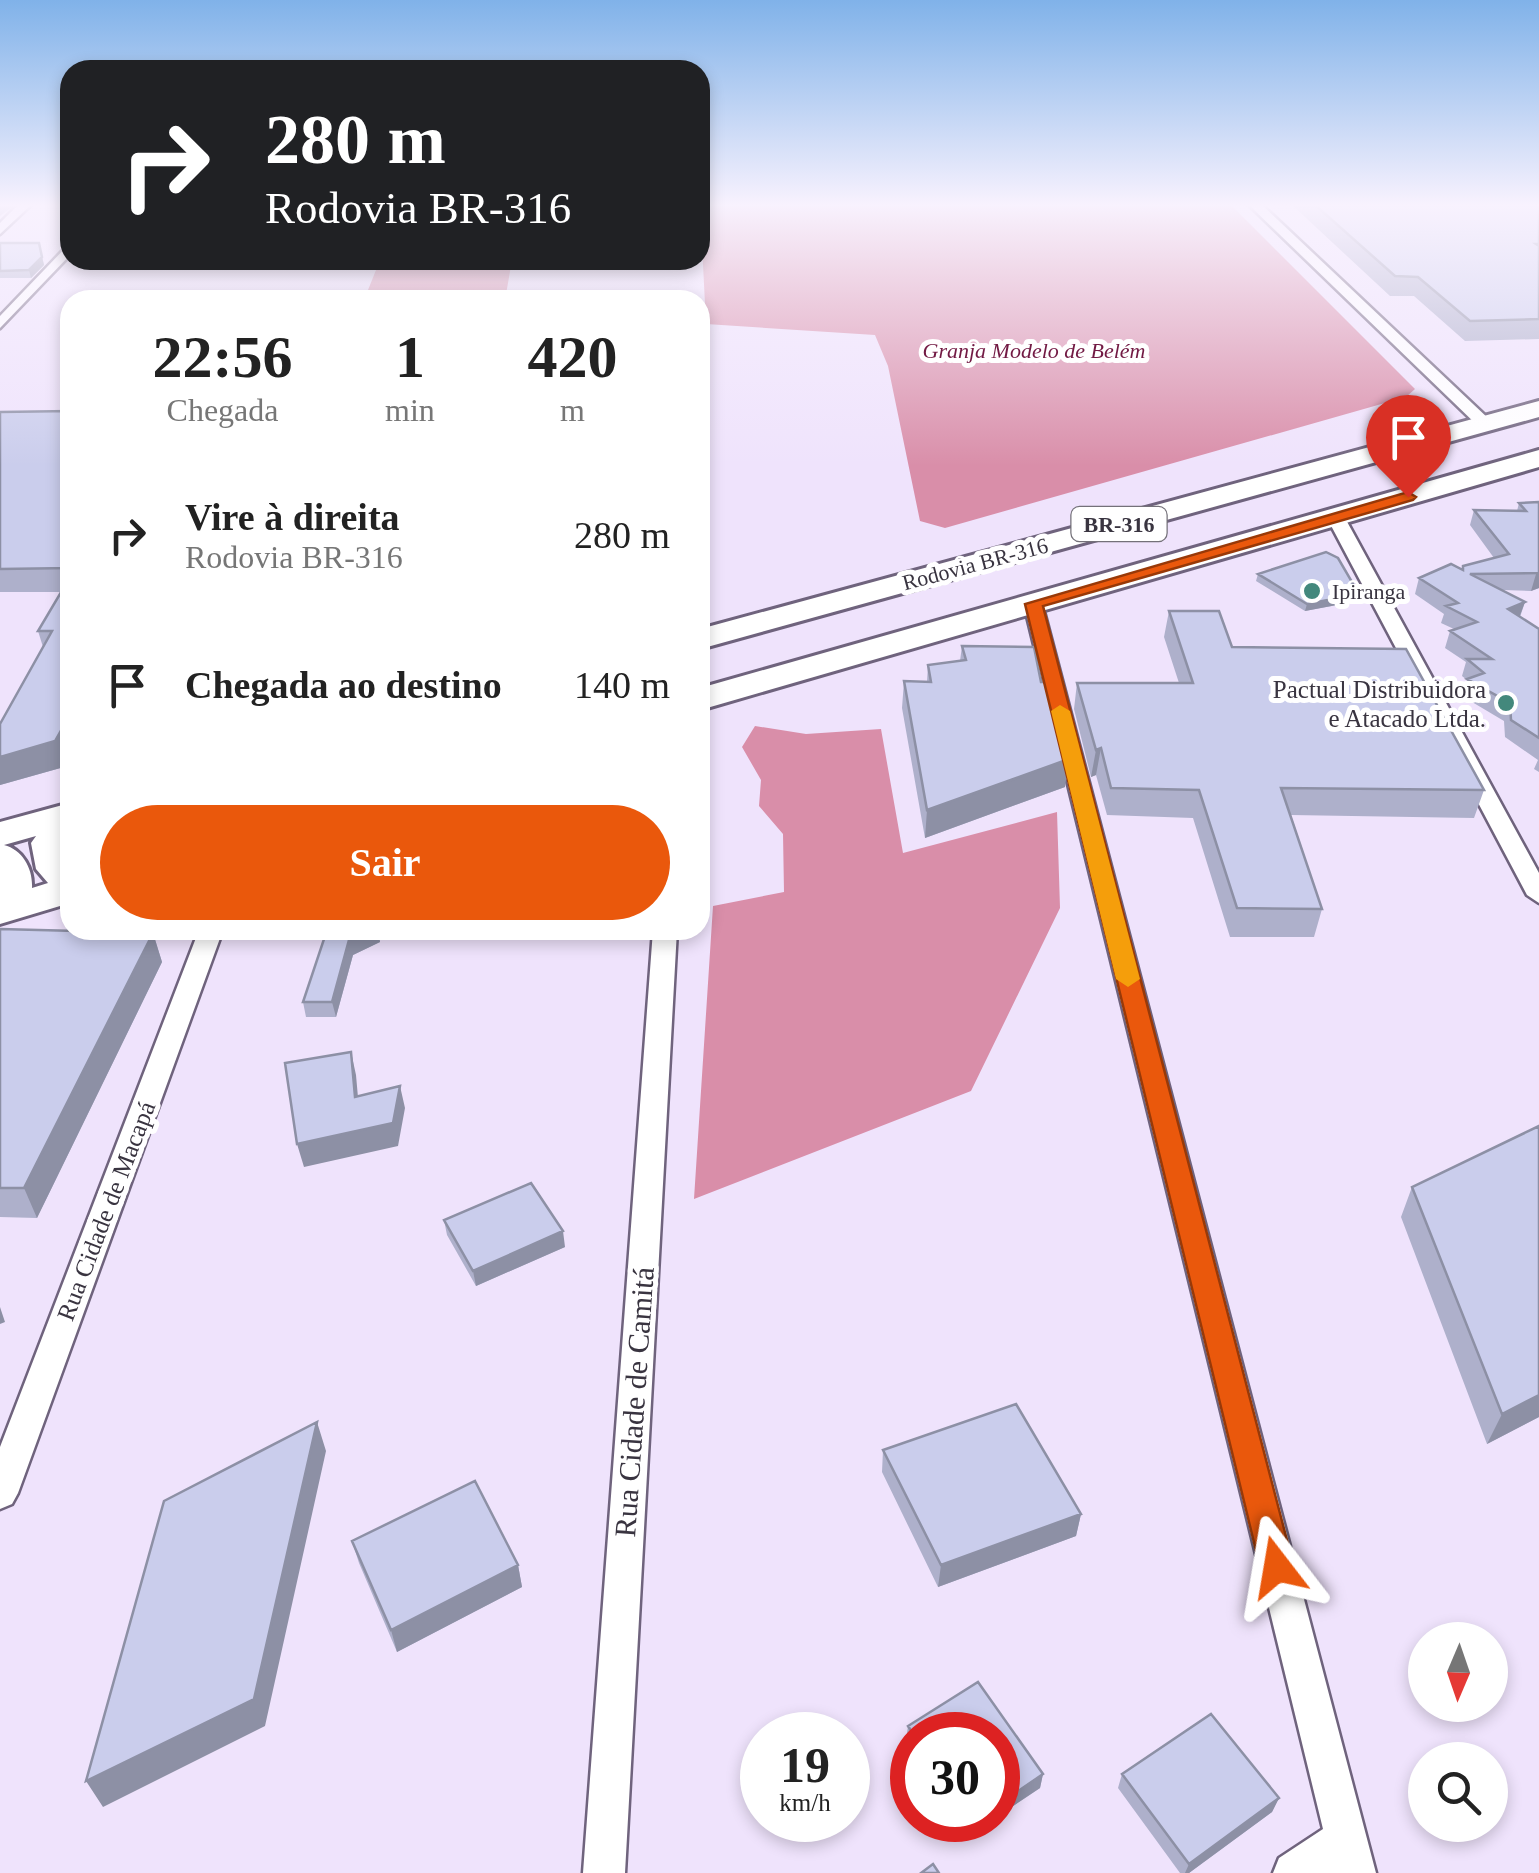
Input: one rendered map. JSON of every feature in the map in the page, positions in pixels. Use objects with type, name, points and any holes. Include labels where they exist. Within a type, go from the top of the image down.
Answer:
[{"type":"highway","name":"Rodovia BR-316","points":[[710,636],[1539,408]]},
{"type":"highway","name":"BR-316","points":[[710,696],[1539,458]]},
{"type":"highway","points":[[0,834],[60,819]]},
{"type":"highway","points":[[60,830],[51,843],[60,872]]},
{"type":"highway","points":[[0,856],[13,873],[13,892],[0,911]]},
{"type":"highway","points":[[0,911],[60,893]]},
{"type":"street","points":[[0,324],[29,291]]},
{"type":"street","points":[[1346,291],[1484,423]]},
{"type":"street","points":[[1336,518],[1539,894]]},
{"type":"street","points":[[1033,604],[1350,1856],[1294,1873]]},
{"type":"street","name":"Rua Cidade de Macapá","points":[[0,1493],[207,940]]},
{"type":"street","name":"Rua Cidade de Camitá","points":[[604,1873],[664,940]]},
{"type":"green space","name":"Granja Modelo de Belém","points":[[710,291],[1317,291],[1415,389],[1406,397],[945,528],[920,521],[888,366],[875,335],[710,324]]},
{"type":"green space","points":[[755,726],[806,734],[881,729],[903,853],[1057,812],[1060,908],[971,1091],[694,1199],[713,906],[784,892],[783,834],[759,806],[761,780],[742,747]]},
{"type":"building","points":[[1435,291],[1539,291],[1539,319],[1470,321]]},
{"type":"building","points":[[60,411],[60,568],[0,569],[0,412]]},
{"type":"building","points":[[1539,502],[1539,573],[1470,574],[1525,602],[1508,609],[1539,629],[1539,738],[1511,720],[1510,703],[1467,679],[1484,673],[1467,659],[1492,659],[1450,631],[1477,622],[1446,606],[1458,603],[1419,578],[1451,564],[1463,570],[1463,566],[1509,554],[1474,510],[1526,511],[1519,503]]},
{"type":"building","name":"Ipiranga","points":[[1326,552],[1338,558],[1359,594],[1307,604],[1258,574]]},
{"type":"building","points":[[60,594],[60,732],[55,741],[0,757],[0,724],[52,631],[38,631]]},
{"type":"building","points":[[1169,611],[1219,611],[1232,647],[1406,649],[1484,790],[1281,788],[1322,909],[1237,908],[1199,790],[1111,788],[1077,683],[1193,683]]},
{"type":"building","points":[[962,646],[1034,647],[1041,682],[1049,682],[1069,759],[927,810],[904,681],[931,682],[928,665],[966,660]]},
{"type":"building","points":[[0,929],[60,931],[60,940],[149,940],[24,1188],[0,1188]]},
{"type":"building","points":[[324,940],[349,940],[332,1002],[303,1002]]},
{"type":"building","points":[[351,1052],[355,1097],[400,1086],[393,1123],[297,1144],[285,1063]]},
{"type":"building","points":[[1539,1126],[1539,1395],[1502,1414],[1412,1187]]},
{"type":"building","points":[[531,1183],[563,1231],[473,1271],[444,1220]]},
{"type":"building","points":[[1016,1404],[1081,1514],[941,1565],[883,1450]]},
{"type":"building","points":[[317,1422],[254,1699],[86,1781],[164,1501]]},
{"type":"building","points":[[475,1481],[518,1565],[391,1630],[352,1541]]},
{"type":"building","points":[[978,1682],[999,1712],[930,1712]]},
{"type":"building","points":[[1211,1714],[1279,1798],[1189,1864],[1122,1774]]},
{"type":"building","points":[[1020,1741],[1043,1774],[1020,1790]]},
{"type":"building","points":[[933,1864],[939,1873],[921,1873]]},
{"type":"slow traffic","points":[[1060,711],[1128,979]]},
{"type":"place","name":"Ipiranga","points":[[1312,591]]},
{"type":"place","name":"Pactual Distribuidora e Atacado Ltda.","points":[[1506,703]]},
{"type":"route","points":[[1277,1567],[1033,604],[1408,497]]}]
